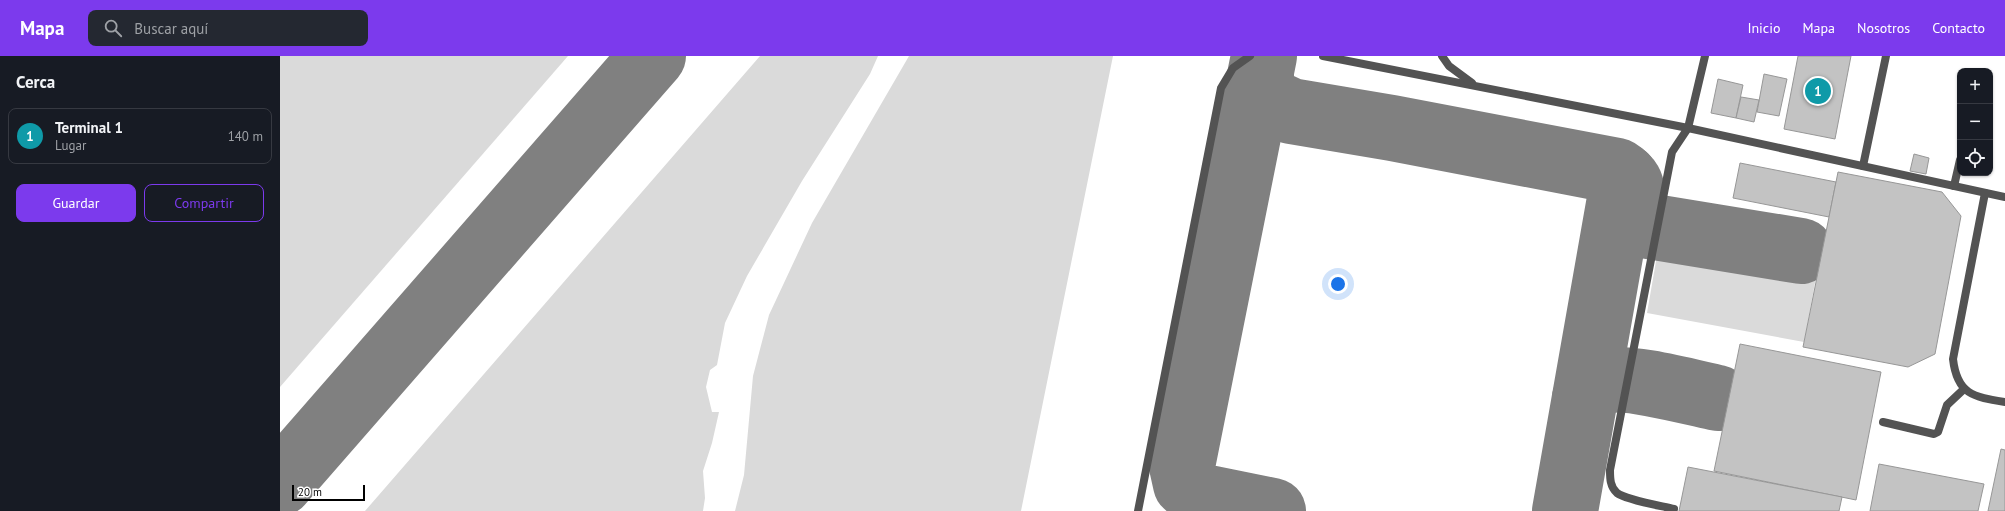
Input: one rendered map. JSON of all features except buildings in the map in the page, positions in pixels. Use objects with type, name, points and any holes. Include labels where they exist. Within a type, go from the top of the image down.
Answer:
[{"type":"lane","points":[[1138,511],[1221,88],[1233,68],[1250,56]]},
{"type":"lane","points":[[1323,56],[1688,128],[2005,197]]},
{"type":"lane","points":[[1442,56],[1449,66],[1460,76],[1480,87]]},
{"type":"lane","points":[[1674,509],[1624,497],[1616,493],[1610,483],[1610,470],[1672,152],[1688,128],[1705,56]]},
{"type":"lane","points":[[1863,166],[1886,56]]},
{"type":"lane","points":[[1954,186],[1957,173]]},
{"type":"lane","points":[[1985,193],[1953,359],[1955,374],[1964,389],[1982,398],[2005,402]]},
{"type":"lane","points":[[1883,422],[1934,434],[1938,432],[1947,405],[1964,389]]},
{"type":"shaded area","points":[[280,56],[568,56],[280,387]]},
{"type":"shaded area","points":[[760,56],[878,56],[870,74],[802,181],[747,276],[725,323],[717,365],[710,370],[706,387],[712,412],[719,412],[712,443],[703,471],[705,498],[703,511],[365,511]]},
{"type":"shaded area","points":[[909,56],[1113,56],[1021,511],[735,511],[744,475],[753,376],[769,315],[812,223]]},
{"type":"shaded area","points":[[1659,244],[1817,272],[1804,342],[1647,313]]},
{"type":"taxiway","points":[[280,483],[653,56]]},
{"type":"taxiway","points":[[1264,56],[1182,466],[1186,484],[1199,496],[1273,511]]},
{"type":"taxiway","points":[[1261,74],[1260,84],[1269,98],[1274,103],[1291,111],[1392,128],[1617,171],[1630,183],[1637,211],[1648,226],[1801,251]]},
{"type":"taxiway","points":[[1565,511],[1624,176]]},
{"type":"taxiway","points":[[1585,398],[1591,390],[1600,383],[1616,380],[1644,382],[1718,398]]},
{"type":"place","name":"Terminal 1","points":[[1818,91]]}]
